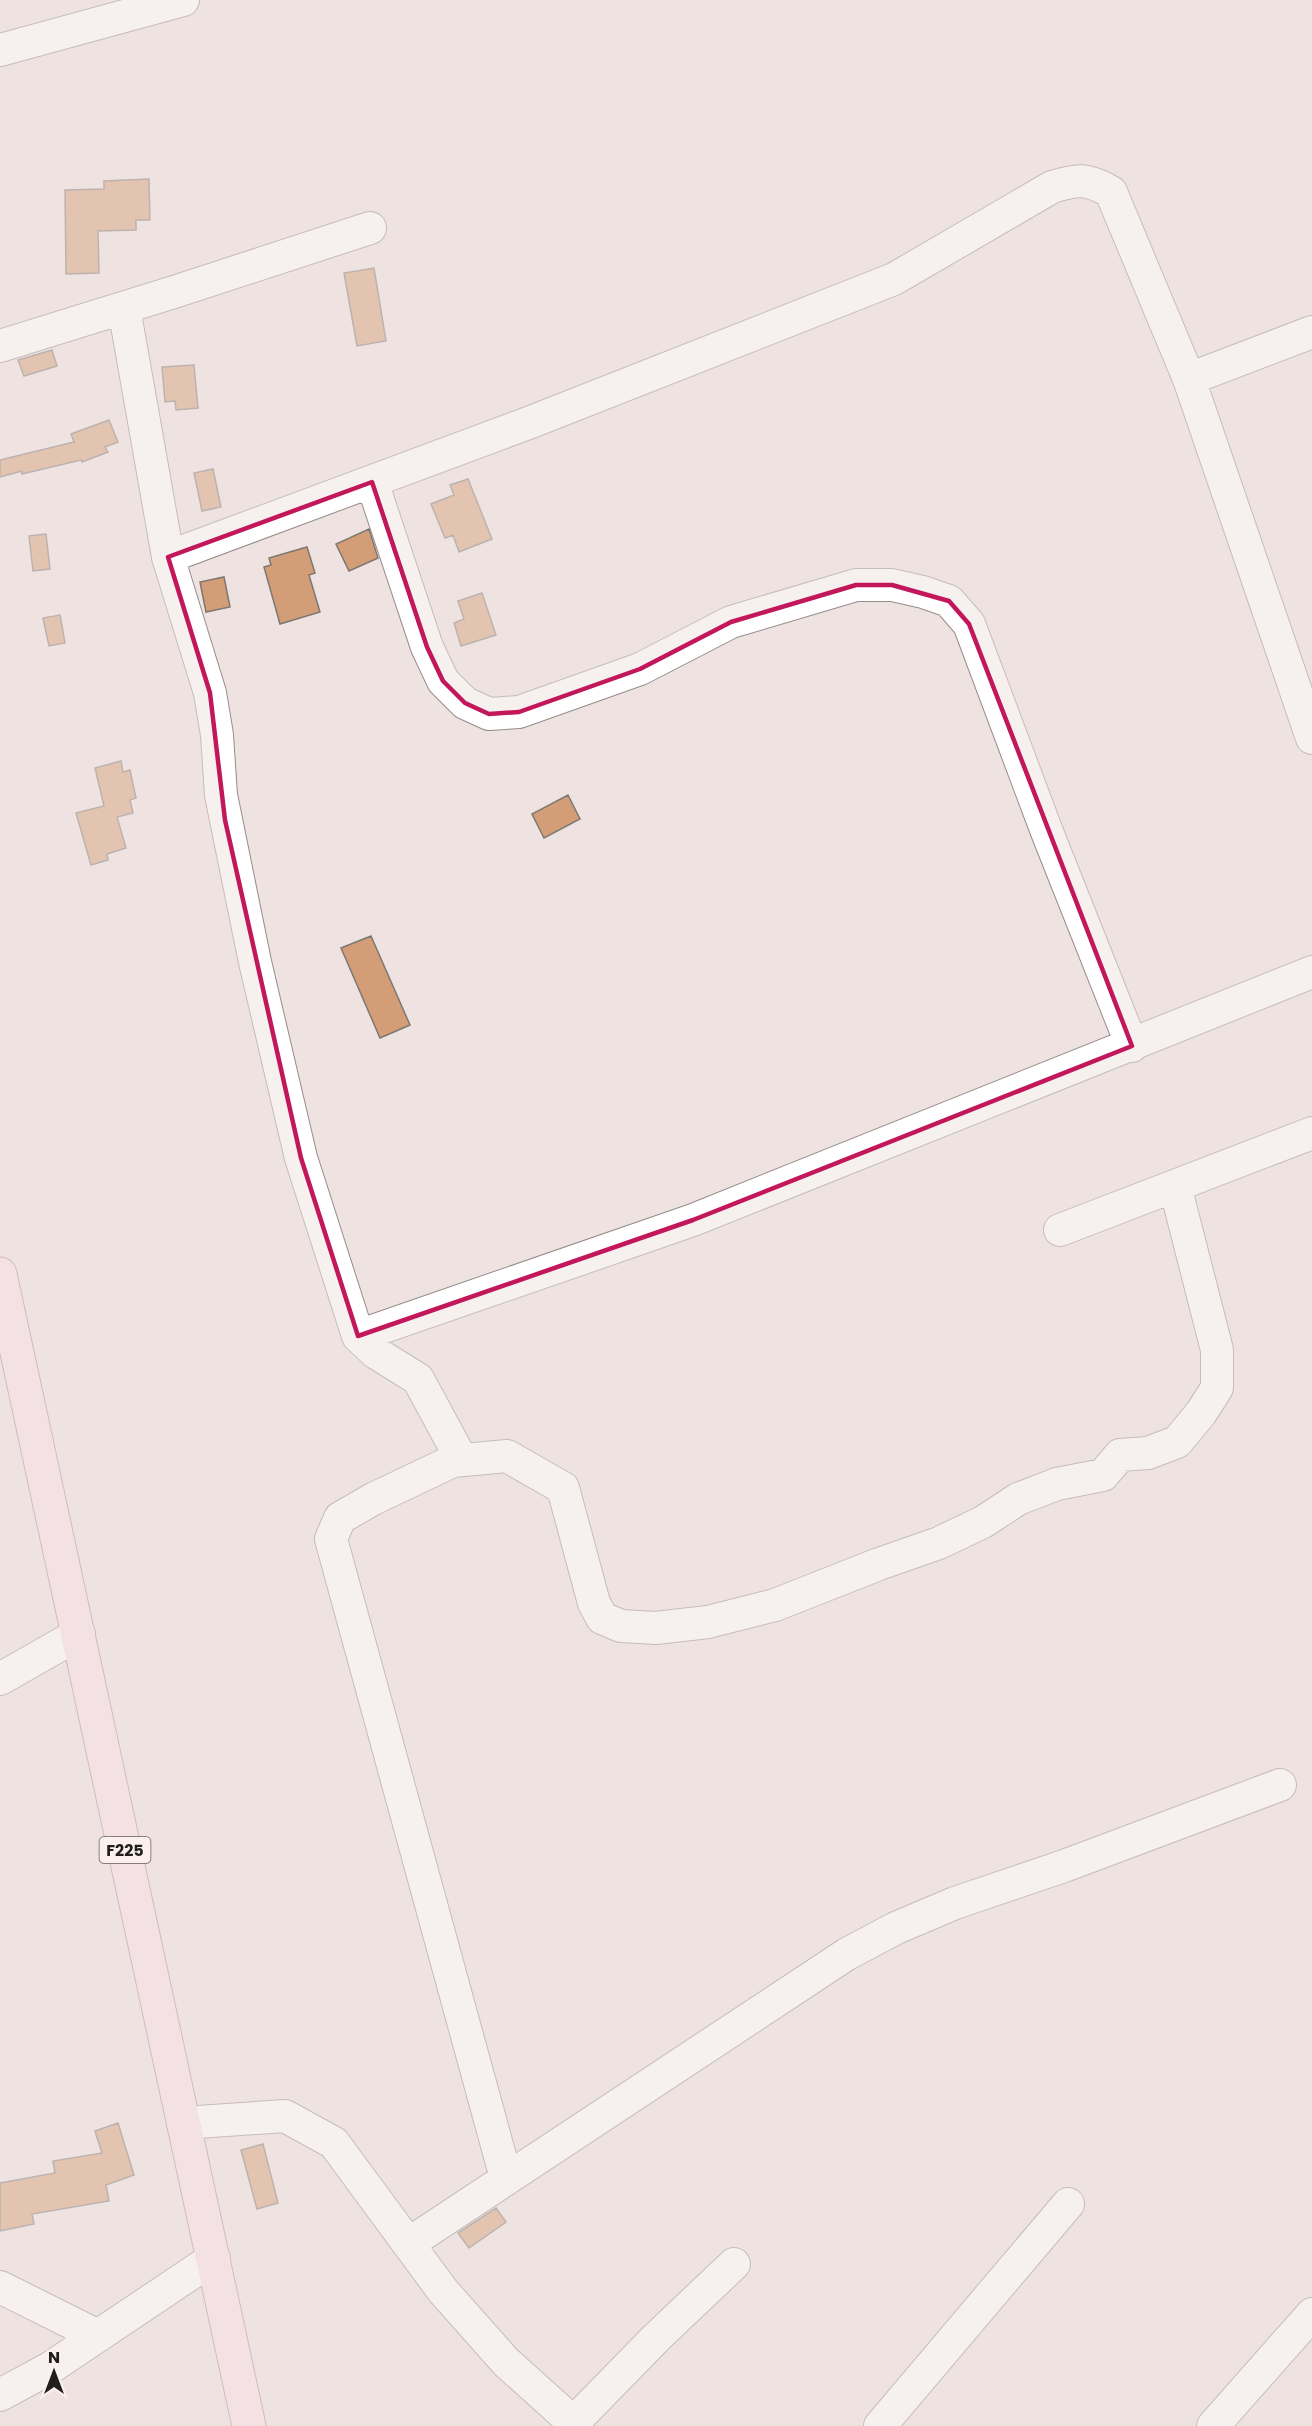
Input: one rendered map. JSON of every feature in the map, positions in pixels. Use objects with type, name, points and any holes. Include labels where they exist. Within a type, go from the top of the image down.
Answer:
[{"type":"main road","name":"F225","points":[[0,1274],[249,2426]]},
{"type":"street","points":[[0,50],[183,0]]},
{"type":"street","points":[[168,557],[372,482],[894,279],[1052,187],[1074,180],[1093,181],[1111,192],[1189,379],[1312,738]]},
{"type":"street","points":[[0,346],[370,228]]},
{"type":"street","points":[[124,308],[168,557],[210,693],[217,735],[225,820],[255,962],[301,1158],[358,1336],[376,1353],[418,1379],[458,1450],[457,1458],[453,1461],[373,1498],[340,1518],[331,1539],[506,2178]]},
{"type":"street","points":[[1189,379],[1312,332]]},
{"type":"street","points":[[372,482],[427,647],[443,681],[465,703],[489,714],[519,712],[640,669],[732,622],[856,585],[892,585],[949,601],[969,624],[1047,832],[1132,1046]]},
{"type":"street","points":[[358,1336],[693,1220],[1312,972]]},
{"type":"street","points":[[1060,1230],[1312,1133]]},
{"type":"street","points":[[453,1461],[507,1456],[563,1488],[594,1603],[602,1618],[621,1626],[656,1628],[708,1622],[775,1605],[879,1564],[939,1544],[983,1522],[1018,1498],[1057,1484],[1103,1475],[1120,1455],[1148,1452],[1177,1442],[1201,1413],[1217,1388],[1217,1350],[1175,1186]]},
{"type":"street","points":[[0,1679],[79,1634]]},
{"type":"street","points":[[408,2244],[848,1954],[896,1928],[955,1903],[1064,1866],[1280,1785]]},
{"type":"street","points":[[183,2123],[285,2116],[334,2143],[443,2291],[506,2362],[575,2424],[656,2338],[734,2264]]},
{"type":"street","points":[[880,2426],[1068,2204]]},
{"type":"street","points":[[0,2395],[50,2368],[213,2258]]},
{"type":"street","points":[[0,2288],[98,2336]]},
{"type":"street","points":[[1213,2426],[1312,2314]]},
{"type":"highlighted area","points":[[372,482],[427,647],[443,681],[465,703],[489,714],[519,712],[640,669],[731,622],[856,585],[892,585],[949,601],[969,624],[1132,1046],[693,1220],[358,1336],[301,1158],[225,820],[210,693],[168,557]]},
{"type":"building","points":[[149,179],[150,220],[136,220],[136,230],[98,231],[99,273],[66,274],[65,190],[104,189],[104,181]]},
{"type":"building","points":[[374,268],[386,341],[357,346],[344,273]]},
{"type":"building","points":[[52,350],[57,366],[24,376],[18,360]]},
{"type":"building","points":[[194,365],[198,408],[176,410],[175,401],[165,402],[162,367]]},
{"type":"building","points":[[109,420],[118,442],[105,447],[108,452],[82,462],[81,460],[0,477],[0,460],[74,442],[71,434]]},
{"type":"building","points":[[213,469],[221,507],[202,511],[194,473]]},
{"type":"building","points":[[468,479],[492,539],[459,552],[453,535],[445,538],[431,504],[454,495],[450,485]]},
{"type":"building","points":[[369,529],[378,558],[349,571],[336,544]]},
{"type":"building","points":[[46,534],[50,569],[33,571],[29,536]]},
{"type":"building","points":[[307,547],[315,573],[309,575],[320,612],[280,624],[264,567],[271,565],[269,558]]},
{"type":"building","points":[[224,577],[230,607],[206,612],[200,582]]},
{"type":"building","points":[[482,593],[496,635],[461,646],[454,623],[464,619],[458,601]]},
{"type":"building","points":[[60,615],[65,643],[49,646],[43,618]]},
{"type":"building","points":[[121,761],[123,772],[130,770],[136,798],[130,800],[133,813],[117,817],[126,848],[107,854],[108,860],[91,865],[76,813],[104,806],[95,768]]},
{"type":"building","points":[[568,795],[580,819],[544,838],[532,814]]},
{"type":"building","points":[[371,936],[410,1025],[380,1038],[341,948]]},
{"type":"building","points":[[118,2123],[134,2175],[106,2185],[109,2201],[32,2214],[34,2224],[0,2231],[0,2183],[55,2173],[53,2161],[102,2153],[95,2131]]},
{"type":"building","points":[[263,2144],[278,2203],[257,2209],[241,2150]]},
{"type":"building","points":[[496,2208],[506,2222],[469,2248],[458,2233]]}]
